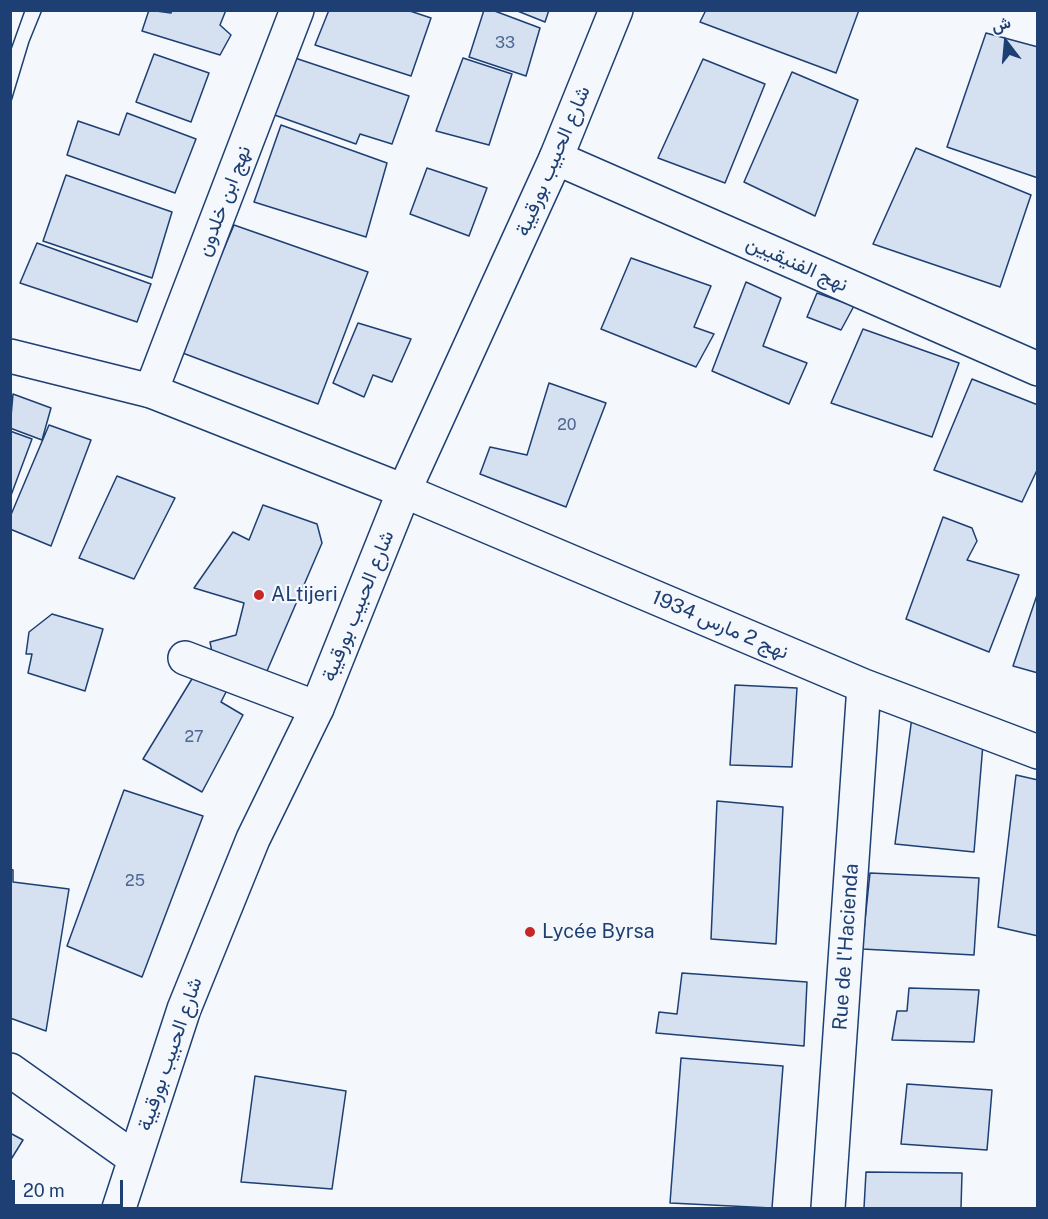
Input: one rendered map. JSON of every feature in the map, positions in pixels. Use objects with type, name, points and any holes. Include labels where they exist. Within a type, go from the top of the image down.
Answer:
[{"type":"street","name":"نهج ابن خلدون","points":[[151,391],[297,10]]},
{"type":"street","name":"شارع الحبيب بورقيبة","points":[[119,1209],[184,1009],[252,839],[317,708],[404,491],[556,158],[616,10]]},
{"type":"street","name":"نهج الفنيقيين","points":[[556,158],[1038,369]]},
{"type":"street","name":"نهج 2 مارس 1934","points":[[10,356],[151,391],[404,491],[864,686],[1038,752]]},
{"type":"street","points":[[185,658],[317,708]]},
{"type":"street","name":"Rue de l'Hacienda","points":[[828,1209],[864,686]]},
{"type":"street","points":[[10,1070],[134,1158]]},
{"type":"building","points":[[149,10],[171,13],[172,10],[226,10],[220,25],[231,35],[220,55],[142,31]]},
{"type":"building","points":[[329,10],[407,10],[431,18],[411,76],[315,45]]},
{"type":"building","points":[[484,10],[492,10],[540,28],[526,76],[469,57]]},
{"type":"building","points":[[515,10],[549,10],[545,22]]},
{"type":"building","points":[[706,10],[859,10],[836,73],[700,22]]},
{"type":"building","points":[[986,33],[1038,47],[1038,178],[947,147]]},
{"type":"building","points":[[154,54],[209,73],[191,122],[136,102]]},
{"type":"building","points":[[289,56],[409,96],[392,144],[360,134],[356,144],[269,113]]},
{"type":"building","points":[[463,58],[512,74],[489,145],[436,131]]},
{"type":"building","points":[[703,59],[765,84],[725,183],[658,158]]},
{"type":"building","points":[[792,72],[858,100],[815,216],[744,182]]},
{"type":"building","points":[[127,113],[196,139],[175,193],[67,155],[78,121],[119,135]]},
{"type":"building","points":[[281,125],[387,163],[366,237],[254,202]]},
{"type":"building","points":[[916,148],[1031,195],[1000,287],[873,244]]},
{"type":"building","points":[[427,168],[487,188],[469,236],[410,214]]},
{"type":"building","points":[[66,175],[172,212],[152,278],[43,241]]},
{"type":"building","points":[[234,225],[368,272],[318,404],[180,352]]},
{"type":"building","points":[[37,243],[151,284],[137,322],[20,283]]},
{"type":"building","points":[[631,258],[711,286],[694,327],[714,334],[696,367],[601,329]]},
{"type":"building","points":[[746,282],[781,298],[763,346],[807,363],[789,404],[712,371]]},
{"type":"building","points":[[817,293],[854,306],[841,330],[807,317]]},
{"type":"building","points":[[358,323],[411,339],[392,382],[373,375],[364,397],[333,383]]},
{"type":"building","points":[[863,329],[959,363],[932,437],[831,403]]},
{"type":"building","points":[[972,379],[1038,405],[1038,468],[1022,502],[934,470]]},
{"type":"building","points":[[549,383],[606,403],[566,507],[480,474],[490,447],[527,455]]},
{"type":"building","points":[[13,394],[51,408],[42,440],[10,428]]},
{"type":"building","points":[[49,425],[91,440],[51,546],[10,529],[10,517]]},
{"type":"building","points":[[10,431],[32,439],[10,498]]},
{"type":"building","points":[[117,476],[175,498],[134,579],[79,558]]},
{"type":"building","name":"ALtijeri","points":[[263,505],[317,524],[322,543],[264,678],[212,652],[210,642],[236,635],[244,603],[194,588],[233,532],[249,540]]},
{"type":"building","points":[[943,517],[972,528],[977,541],[967,560],[1019,575],[989,652],[906,619]]},
{"type":"building","points":[[1038,592],[1038,673],[1013,666]]},
{"type":"building","points":[[52,614],[103,629],[85,691],[28,673],[32,654],[26,654],[29,632]]},
{"type":"building","points":[[198,669],[230,684],[221,702],[243,715],[202,792],[143,759]]},
{"type":"building","points":[[735,685],[797,688],[792,767],[730,765]]},
{"type":"building","points":[[912,717],[983,744],[974,852],[895,844]]},
{"type":"building","points":[[1016,775],[1038,780],[1038,936],[998,927]]},
{"type":"building","points":[[124,790],[203,816],[142,977],[67,946]]},
{"type":"building","points":[[717,801],[783,807],[776,944],[711,939]]},
{"type":"building","points":[[10,869],[13,870],[13,882],[69,889],[46,1031],[10,1018]]},
{"type":"building","points":[[870,873],[979,878],[974,955],[862,949]]},
{"type":"building","points":[[682,973],[807,982],[804,1046],[656,1033],[659,1012],[677,1014]]},
{"type":"building","points":[[909,988],[979,990],[974,1042],[892,1040],[897,1011],[907,1011]]},
{"type":"building","points":[[681,1058],[783,1066],[772,1208],[670,1203]]},
{"type":"building","points":[[255,1076],[346,1091],[332,1189],[241,1182]]},
{"type":"building","points":[[907,1084],[992,1090],[987,1150],[901,1144]]},
{"type":"building","points":[[10,1133],[23,1140],[10,1161]]},
{"type":"building","points":[[866,1172],[962,1173],[961,1208],[864,1208]]},
{"type":"tram line","points":[[10,52],[25,10]]},
{"type":"tram line","points":[[10,105],[29,42],[42,10]]},
{"type":"place","name":"ALtijeri","points":[[259,595]]},
{"type":"place","name":"Lycée Byrsa","points":[[530,932]]}]
